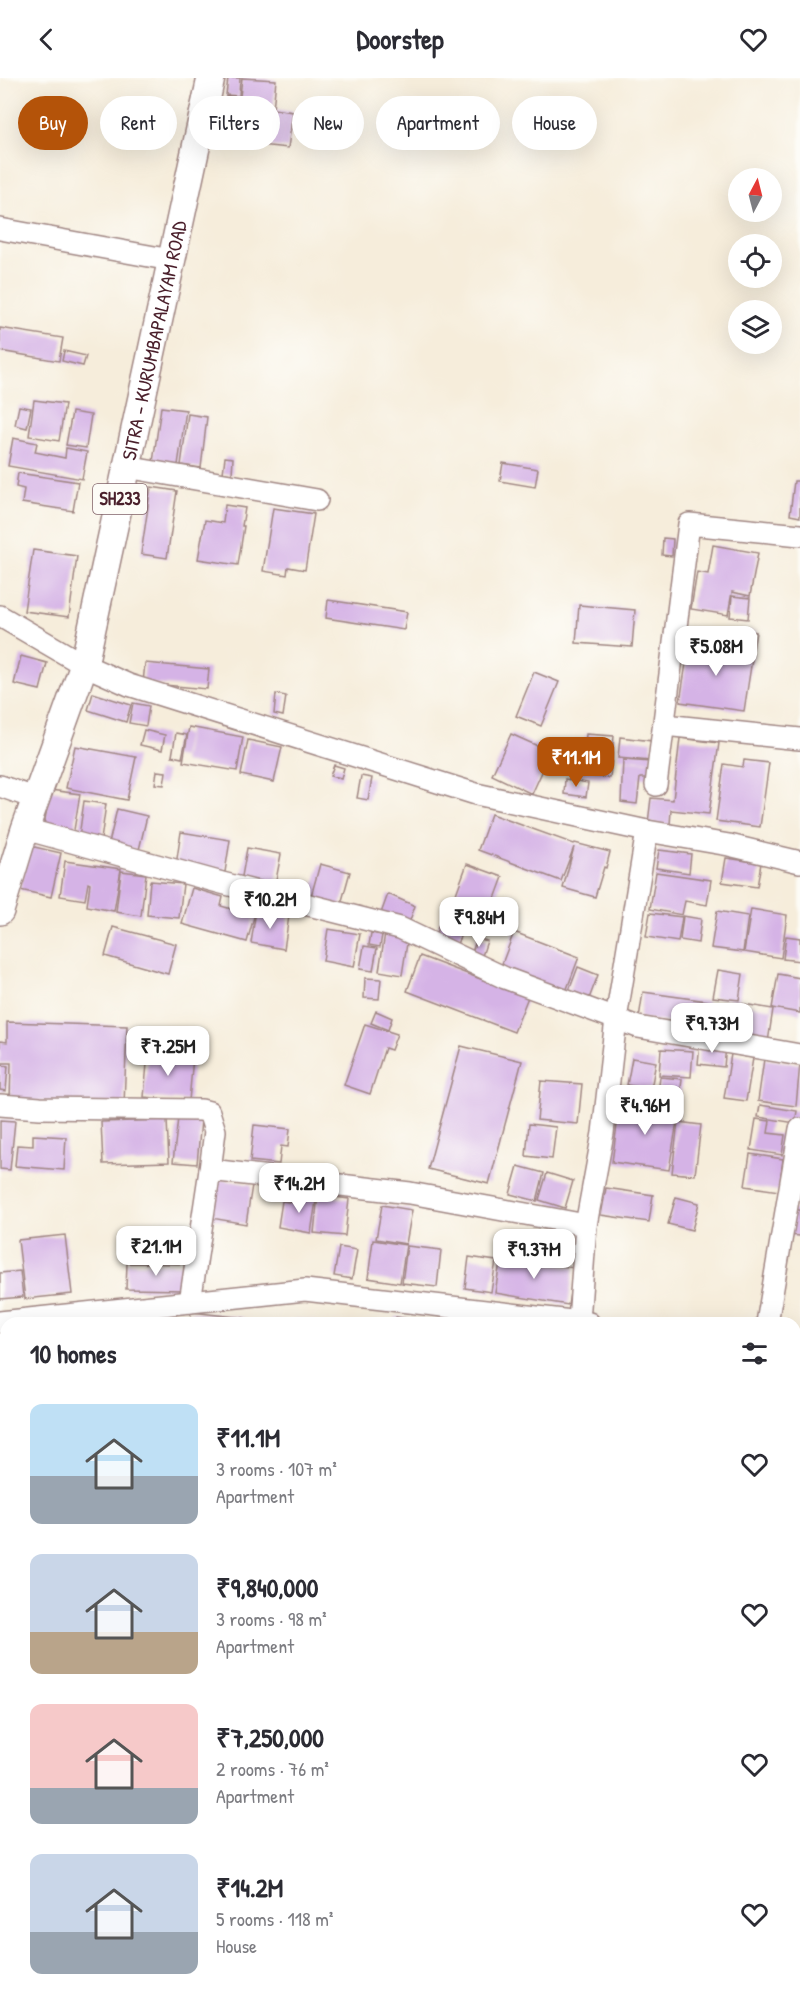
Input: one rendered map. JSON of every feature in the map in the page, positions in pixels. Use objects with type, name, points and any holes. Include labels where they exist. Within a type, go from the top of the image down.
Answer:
[{"type":"main road","name":"SITRA - KURUMBAPALAYAM ROAD","points":[[0,912],[25,829],[84,665],[211,78]]},
{"type":"street","points":[[0,229],[171,260]]},
{"type":"street","points":[[126,467],[317,500]]},
{"type":"street","points":[[656,785],[689,524],[800,535]]},
{"type":"street","points":[[0,616],[84,665],[129,685],[476,794],[647,831],[729,845],[800,862]]},
{"type":"street","points":[[664,725],[800,739]]},
{"type":"street","points":[[0,786],[37,800]]},
{"type":"street","points":[[25,829],[222,883],[400,928],[505,978],[638,1027],[800,1055]]},
{"type":"street","points":[[584,1317],[586,1225],[603,1133],[616,1019],[647,831]]},
{"type":"street","points":[[0,1105],[209,1112],[215,1131],[190,1302]]},
{"type":"street","points":[[768,1317],[800,1129]]},
{"type":"street","points":[[210,1170],[411,1193],[586,1225]]},
{"type":"street","points":[[48,1317],[305,1290],[540,1317]]},
{"type":"building","points":[[228,78],[240,78],[239,96],[226,95]]},
{"type":"building","points":[[242,78],[276,80],[274,96],[240,96]]},
{"type":"building","points":[[280,110],[292,112],[288,148],[280,147]]},
{"type":"building","points":[[0,328],[63,338],[59,361],[0,351]]},
{"type":"building","points":[[64,351],[86,356],[83,366],[62,361]]},
{"type":"building","points":[[34,400],[65,404],[59,441],[29,436]]},
{"type":"building","points":[[19,406],[31,408],[27,428],[15,425]]},
{"type":"building","points":[[161,407],[186,410],[178,465],[153,462]]},
{"type":"building","points":[[72,412],[91,415],[86,448],[66,445]]},
{"type":"building","points":[[188,414],[207,417],[201,468],[181,465]]},
{"type":"building","points":[[13,438],[37,443],[35,452],[65,458],[66,448],[87,452],[82,479],[8,466]]},
{"type":"building","points":[[225,457],[233,458],[232,474],[223,473]]},
{"type":"building","points":[[503,463],[538,469],[535,487],[500,481]]},
{"type":"building","points":[[18,473],[78,482],[73,511],[22,503],[24,489],[16,487]]},
{"type":"building","points":[[794,481],[800,481],[800,517],[790,515]]},
{"type":"building","points":[[151,487],[177,491],[167,558],[141,554]]},
{"type":"building","points":[[225,505],[245,508],[238,565],[198,559],[205,520],[223,523]]},
{"type":"building","points":[[273,508],[314,514],[305,570],[288,567],[287,575],[263,571]]},
{"type":"building","points":[[663,538],[673,539],[672,556],[662,555]]},
{"type":"building","points":[[713,545],[758,553],[750,596],[732,592],[728,615],[691,609],[697,572],[708,574]]},
{"type":"building","points":[[33,550],[77,556],[69,617],[24,611]]},
{"type":"building","points":[[732,596],[750,598],[748,619],[730,617]]},
{"type":"building","points":[[328,600],[407,612],[404,630],[326,618]]},
{"type":"building","points":[[579,605],[635,610],[632,647],[576,643]]},
{"type":"building","points":[[741,630],[756,632],[753,650],[738,648]]},
{"type":"building","points":[[704,633],[735,635],[734,647],[703,644]]},
{"type":"building","points":[[689,644],[753,653],[744,711],[680,702]]},
{"type":"building","points":[[21,656],[47,663],[40,690],[14,684]]},
{"type":"building","points":[[145,663],[209,669],[207,689],[143,683]]},
{"type":"building","points":[[534,672],[559,682],[541,726],[516,716]]},
{"type":"building","points":[[93,693],[131,705],[126,722],[88,710]]},
{"type":"building","points":[[276,694],[286,696],[283,716],[274,714]]},
{"type":"building","points":[[133,703],[149,706],[146,726],[129,723]]},
{"type":"building","points":[[189,727],[243,737],[237,771],[183,762]]},
{"type":"building","points":[[144,730],[165,735],[162,750],[140,745]]},
{"type":"building","points":[[176,733],[187,735],[182,758],[172,756]]},
{"type":"building","points":[[511,734],[551,752],[532,794],[492,775]]},
{"type":"building","points":[[586,734],[614,736],[610,778],[569,774],[571,753],[584,754]]},
{"type":"building","points":[[620,737],[652,741],[651,761],[618,758]]},
{"type":"building","points":[[680,738],[719,743],[709,814],[671,810],[670,825],[648,823],[651,798],[673,800]]},
{"type":"building","points":[[248,740],[282,747],[274,782],[241,775]]},
{"type":"building","points":[[75,746],[136,757],[127,800],[66,788]]},
{"type":"building","points":[[623,760],[651,762],[649,778],[640,778],[637,804],[621,802]]},
{"type":"building","points":[[744,760],[769,763],[760,827],[716,821],[724,764],[743,767]]},
{"type":"building","points":[[334,765],[344,768],[341,779],[330,776]]},
{"type":"building","points":[[157,771],[166,772],[164,785],[155,784]]},
{"type":"building","points":[[361,776],[372,778],[368,800],[357,798]]},
{"type":"building","points":[[565,779],[588,783],[586,797],[564,794]]},
{"type":"building","points":[[50,790],[80,794],[73,836],[43,831]]},
{"type":"building","points":[[84,801],[106,804],[101,840],[79,837]]},
{"type":"building","points":[[117,809],[147,816],[139,850],[109,843]]},
{"type":"building","points":[[491,814],[574,844],[610,852],[595,897],[563,888],[574,847],[561,881],[478,850]]},
{"type":"building","points":[[181,832],[230,840],[225,872],[176,865]]},
{"type":"building","points":[[30,846],[61,853],[51,897],[20,890]]},
{"type":"building","points":[[247,848],[281,854],[276,880],[295,884],[294,892],[241,882]]},
{"type":"building","points":[[659,850],[691,854],[689,873],[656,868]]},
{"type":"building","points":[[726,858],[761,863],[757,887],[722,882]]},
{"type":"building","points":[[65,861],[121,869],[114,911],[87,906],[90,884],[88,883],[85,900],[60,896]]},
{"type":"building","points":[[320,864],[350,872],[340,908],[310,900]]},
{"type":"building","points":[[467,864],[503,877],[489,915],[453,902]]},
{"type":"building","points":[[121,871],[146,874],[141,916],[116,912]]},
{"type":"building","points":[[656,872],[711,880],[707,905],[685,901],[682,915],[650,909]]},
{"type":"building","points":[[150,881],[183,884],[179,918],[147,915]]},
{"type":"building","points":[[192,888],[223,897],[221,906],[235,910],[238,901],[257,906],[247,942],[182,924]]},
{"type":"building","points":[[388,894],[415,906],[408,926],[380,916]]},
{"type":"building","points":[[448,902],[471,910],[457,944],[435,935]]},
{"type":"building","points":[[751,909],[787,915],[781,958],[744,952]]},
{"type":"building","points":[[256,911],[289,916],[284,949],[251,943]]},
{"type":"building","points":[[717,911],[748,916],[743,952],[711,948]]},
{"type":"building","points":[[650,913],[682,917],[678,942],[646,937]]},
{"type":"building","points":[[683,916],[701,919],[698,943],[680,940]]},
{"type":"building","points":[[113,927],[176,944],[168,974],[105,956]]},
{"type":"building","points":[[328,929],[360,934],[354,967],[323,961]]},
{"type":"building","points":[[514,932],[579,957],[565,994],[500,969]]},
{"type":"building","points":[[371,933],[382,935],[380,947],[369,945]]},
{"type":"building","points":[[385,933],[408,937],[402,975],[379,971]]},
{"type":"building","points":[[786,936],[800,938],[800,961],[783,959]]},
{"type":"building","points":[[477,938],[487,941],[481,959],[471,955]]},
{"type":"building","points":[[364,946],[377,948],[373,971],[360,969]]},
{"type":"building","points":[[420,956],[528,997],[514,1032],[407,991]]},
{"type":"building","points":[[578,967],[598,975],[587,1004],[567,996]]},
{"type":"building","points":[[718,970],[743,974],[739,1000],[713,997]]},
{"type":"building","points":[[778,974],[800,978],[800,1013],[772,1008]]},
{"type":"building","points":[[365,978],[381,979],[379,999],[364,998]]},
{"type":"building","points":[[643,992],[707,1001],[703,1028],[639,1018]]},
{"type":"building","points":[[738,1003],[773,1009],[768,1042],[732,1037]]},
{"type":"building","points":[[376,1011],[392,1018],[388,1030],[371,1023]]},
{"type":"building","points":[[7,1022],[127,1026],[124,1105],[10,1100],[11,1063],[0,1063],[0,1041],[7,1042]]},
{"type":"building","points":[[365,1024],[397,1034],[391,1050],[385,1048],[370,1094],[344,1085]]},
{"type":"building","points":[[700,1042],[726,1045],[724,1067],[698,1064]]},
{"type":"building","points":[[461,1046],[522,1061],[489,1184],[428,1169]]},
{"type":"building","points":[[661,1049],[693,1051],[691,1077],[659,1075]]},
{"type":"building","points":[[148,1053],[193,1057],[189,1101],[144,1097]]},
{"type":"building","points":[[731,1054],[753,1058],[746,1101],[724,1098]]},
{"type":"building","points":[[632,1058],[656,1062],[651,1089],[627,1085]]},
{"type":"building","points":[[764,1059],[800,1064],[796,1106],[758,1101]]},
{"type":"building","points":[[0,1065],[8,1066],[6,1091],[0,1090]]},
{"type":"building","points":[[660,1077],[682,1079],[680,1096],[658,1093]]},
{"type":"building","points":[[541,1081],[582,1084],[578,1124],[537,1120]]},
{"type":"building","points":[[620,1104],[651,1109],[651,1105],[679,1109],[669,1170],[612,1162]]},
{"type":"building","points":[[760,1105],[797,1111],[795,1123],[758,1117]]},
{"type":"building","points":[[178,1118],[201,1120],[197,1164],[173,1162]]},
{"type":"building","points":[[756,1119],[770,1121],[768,1133],[785,1135],[782,1155],[751,1150]]},
{"type":"building","points":[[0,1120],[15,1121],[10,1170],[0,1169]]},
{"type":"building","points":[[167,1120],[169,1162],[103,1164],[101,1122]]},
{"type":"building","points":[[678,1122],[701,1125],[695,1175],[672,1173]]},
{"type":"building","points":[[529,1124],[556,1127],[552,1159],[526,1156]]},
{"type":"building","points":[[254,1125],[290,1129],[288,1147],[281,1146],[279,1164],[250,1161]]},
{"type":"building","points":[[33,1135],[66,1137],[64,1170],[15,1166],[17,1145],[33,1146]]},
{"type":"building","points":[[750,1154],[783,1159],[779,1191],[745,1186]]},
{"type":"building","points":[[518,1166],[544,1173],[537,1201],[510,1194]]},
{"type":"building","points":[[547,1173],[573,1181],[565,1208],[539,1200]]},
{"type":"building","points":[[217,1179],[252,1185],[246,1224],[211,1218]]},
{"type":"building","points":[[606,1188],[653,1195],[649,1222],[601,1215]]},
{"type":"building","points":[[303,1191],[317,1194],[311,1233],[278,1227],[282,1201],[301,1204]]},
{"type":"building","points":[[318,1195],[349,1199],[345,1236],[314,1233]]},
{"type":"building","points":[[676,1197],[699,1203],[692,1230],[668,1224]]},
{"type":"building","points":[[382,1205],[412,1210],[406,1244],[376,1239]]},
{"type":"building","points":[[792,1210],[800,1210],[800,1236],[789,1235]]},
{"type":"building","points":[[65,1235],[72,1294],[25,1299],[18,1240]]},
{"type":"building","points":[[373,1240],[406,1245],[400,1283],[368,1278]]},
{"type":"building","points":[[407,1246],[441,1250],[437,1287],[402,1283]]},
{"type":"building","points":[[339,1247],[357,1250],[352,1279],[334,1276]]},
{"type":"building","points":[[501,1256],[574,1268],[568,1305],[495,1293]]},
{"type":"building","points":[[469,1257],[496,1261],[491,1292],[465,1288]]},
{"type":"building","points":[[127,1263],[185,1264],[185,1290],[126,1289]]},
{"type":"building","points":[[20,1271],[23,1297],[0,1299],[0,1273]]},
{"type":"building","points":[[191,1312],[235,1317],[191,1317]]}]
